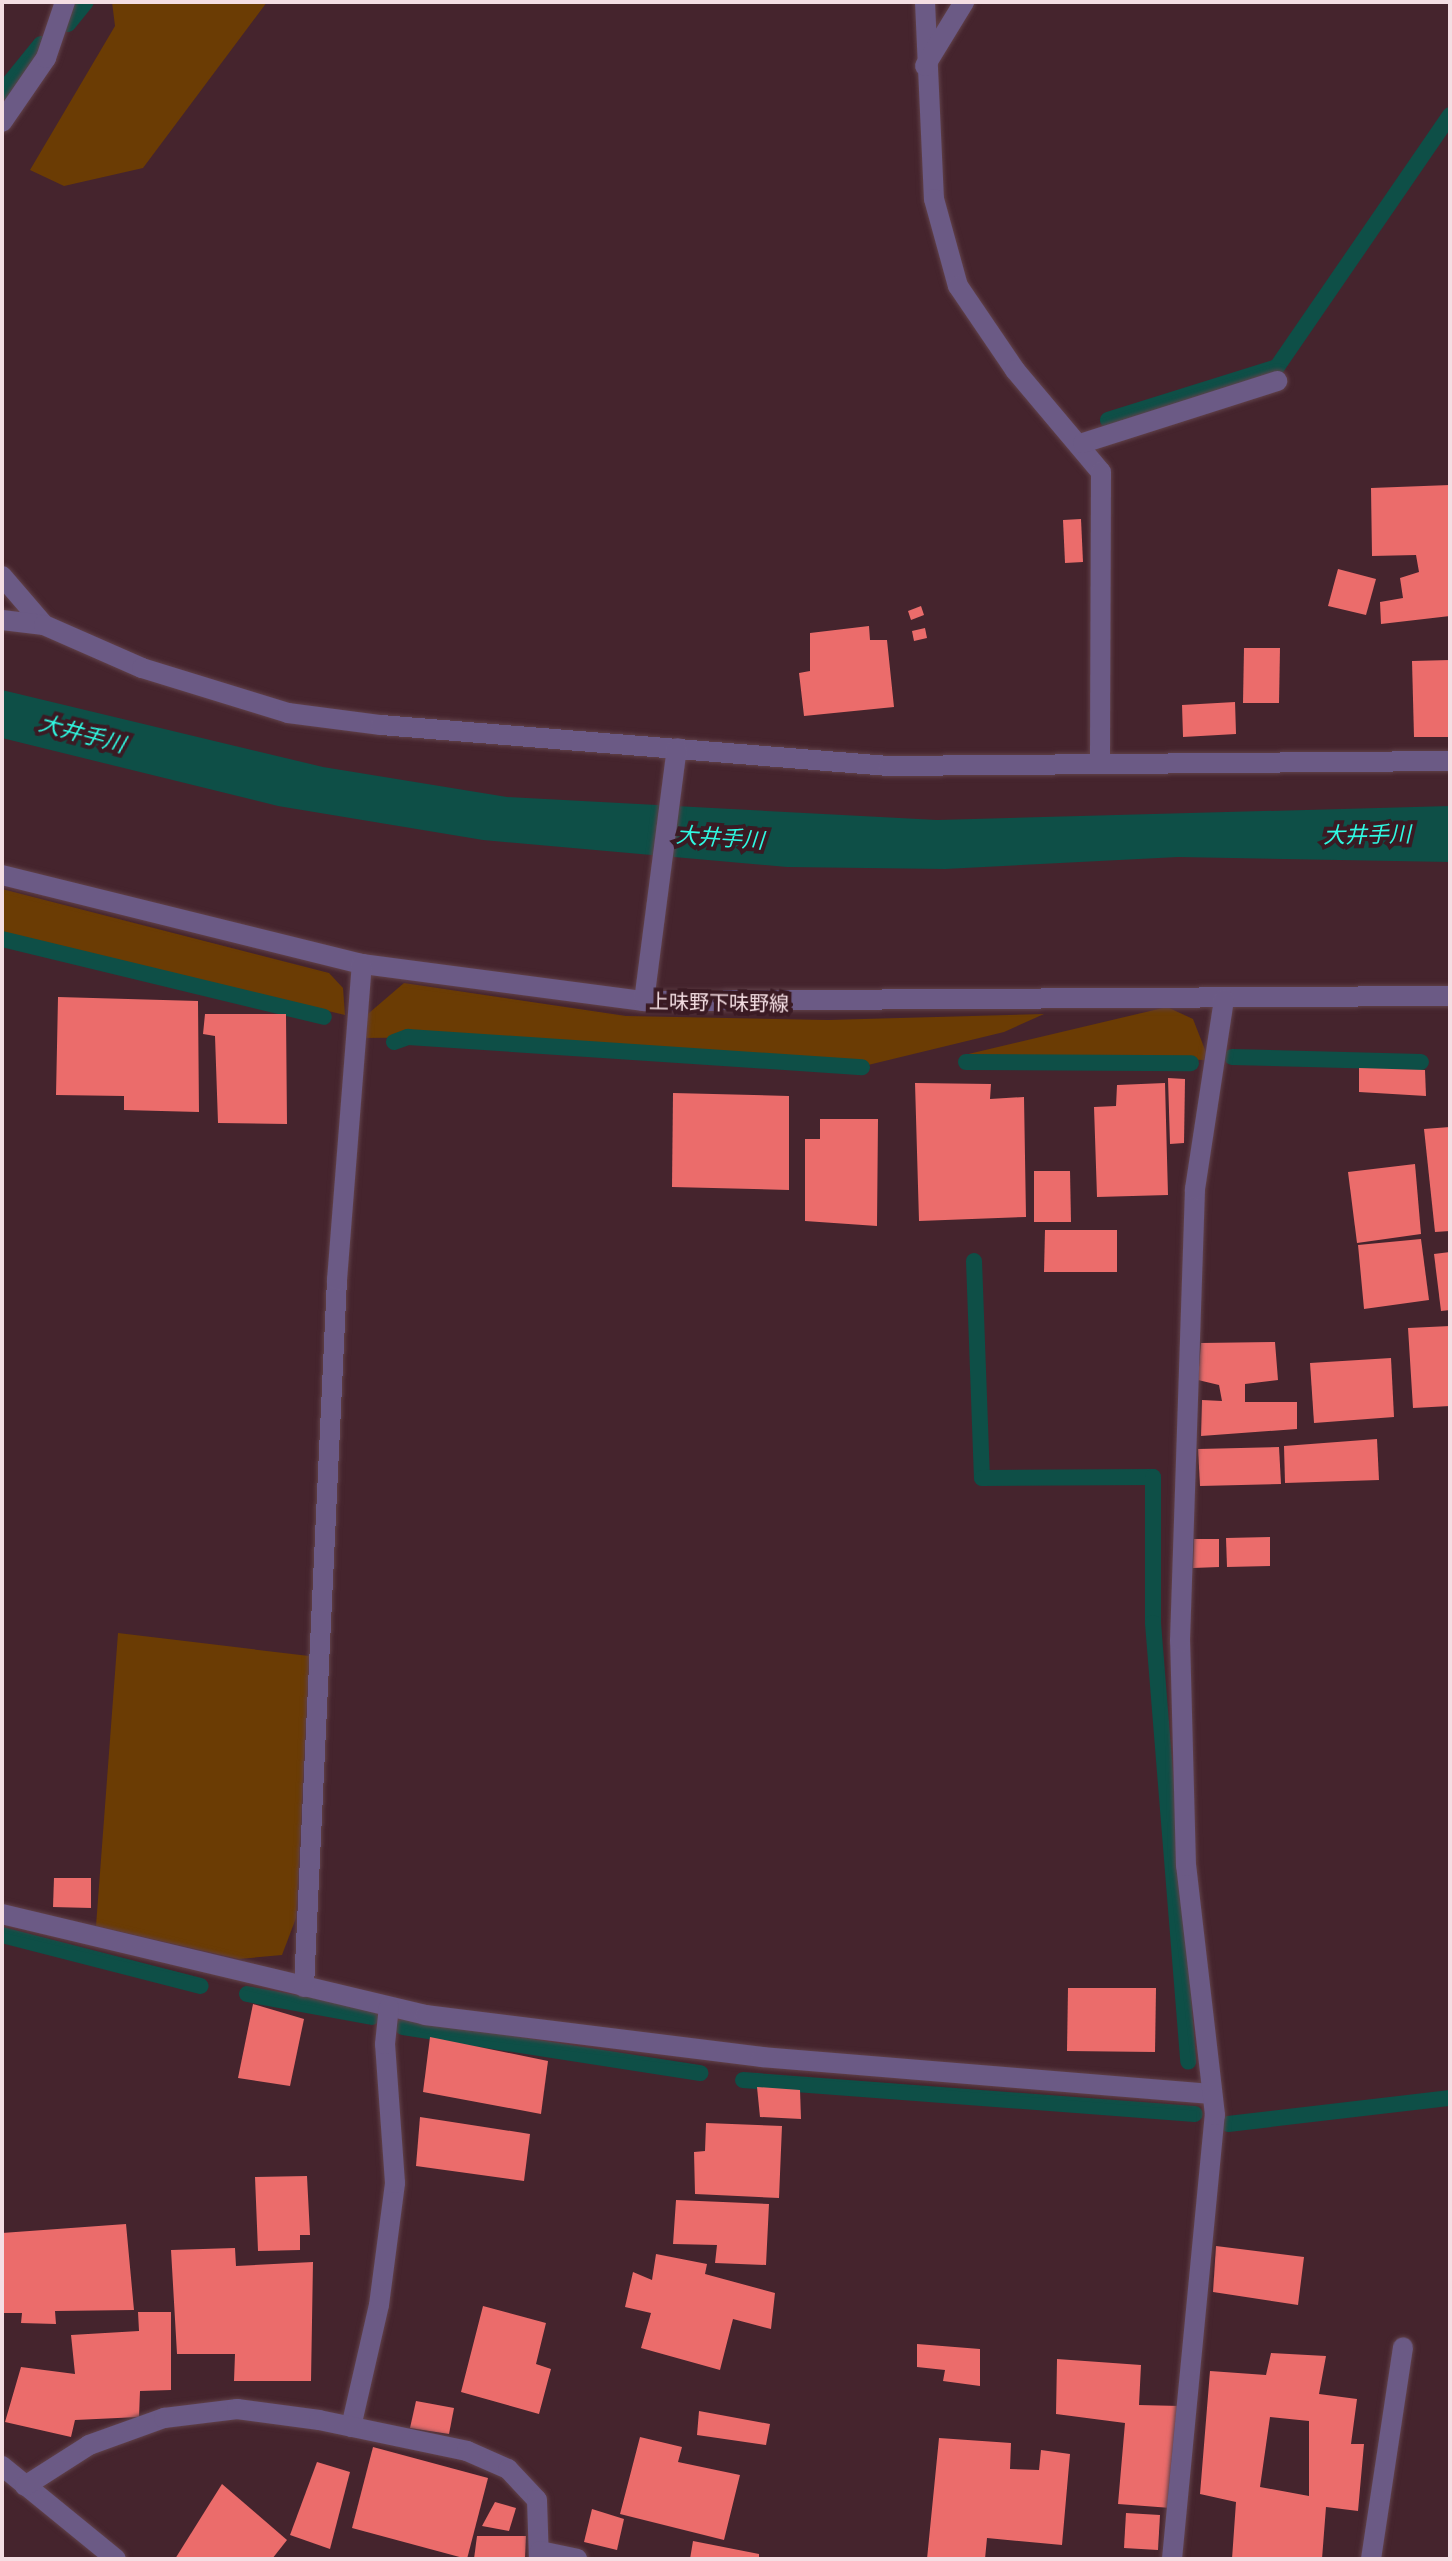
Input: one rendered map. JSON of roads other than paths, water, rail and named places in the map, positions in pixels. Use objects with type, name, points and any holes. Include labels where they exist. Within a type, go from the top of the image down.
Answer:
[{"type":"street","points":[[2,122],[46,58],[65,2]]},
{"type":"street","points":[[925,2],[925,66],[937,218],[958,286],[1015,370],[1083,443],[1101,472],[1100,762]]},
{"type":"street","points":[[925,66],[964,2]]},
{"type":"street","points":[[1083,443],[1277,381]]},
{"type":"street","points":[[2,576],[44,625]]},
{"type":"street","points":[[2,620],[44,625],[142,668],[288,713],[888,766],[1450,761]]},
{"type":"street","points":[[645,991],[677,748]]},
{"type":"street","name":"上味野下味野線","points":[[2,875],[362,964],[645,991],[1224,999],[1450,996]]},
{"type":"street","points":[[304,1987],[337,1280],[362,964]]},
{"type":"street","points":[[1172,2559],[1215,2115],[1210,2094],[1186,1866],[1180,1641],[1195,1189],[1224,999]]},
{"type":"street","points":[[2,1914],[389,2007],[762,2057],[1210,2094]]},
{"type":"street","points":[[351,2427],[379,2305],[395,2183],[385,2044],[389,2007]]},
{"type":"street","points":[[1371,2559],[1403,2347]]},
{"type":"street","points":[[25,2486],[89,2445],[208,2410],[351,2427],[467,2451],[508,2469],[537,2500],[539,2555],[577,2559]]},
{"type":"street","points":[[2,2466],[116,2559]]},
{"type":"water","name":"大井手川","points":[[2,690],[323,767],[507,797],[937,820],[1450,806],[1450,862],[1178,857],[945,869],[787,867],[483,840],[278,806],[2,738]]},
{"type":"waterway","points":[[68,24],[86,2]]},
{"type":"waterway","points":[[2,92],[41,44]]},
{"type":"waterway","points":[[1108,420],[1277,367],[1450,115]]},
{"type":"waterway","points":[[2,939],[324,1017]]},
{"type":"waterway","points":[[394,1042],[408,1037],[862,1067]]},
{"type":"waterway","points":[[1232,1057],[1421,1062]]},
{"type":"waterway","points":[[966,1062],[1191,1063]]},
{"type":"waterway","points":[[974,1261],[982,1478],[1153,1477],[1153,1623],[1188,2062]]},
{"type":"waterway","points":[[2,1935],[201,1986]]},
{"type":"waterway","points":[[247,1994],[372,2017]]},
{"type":"waterway","points":[[403,2027],[700,2073]]},
{"type":"waterway","points":[[743,2080],[1195,2114]]},
{"type":"waterway","points":[[1228,2124],[1450,2098]]}]
